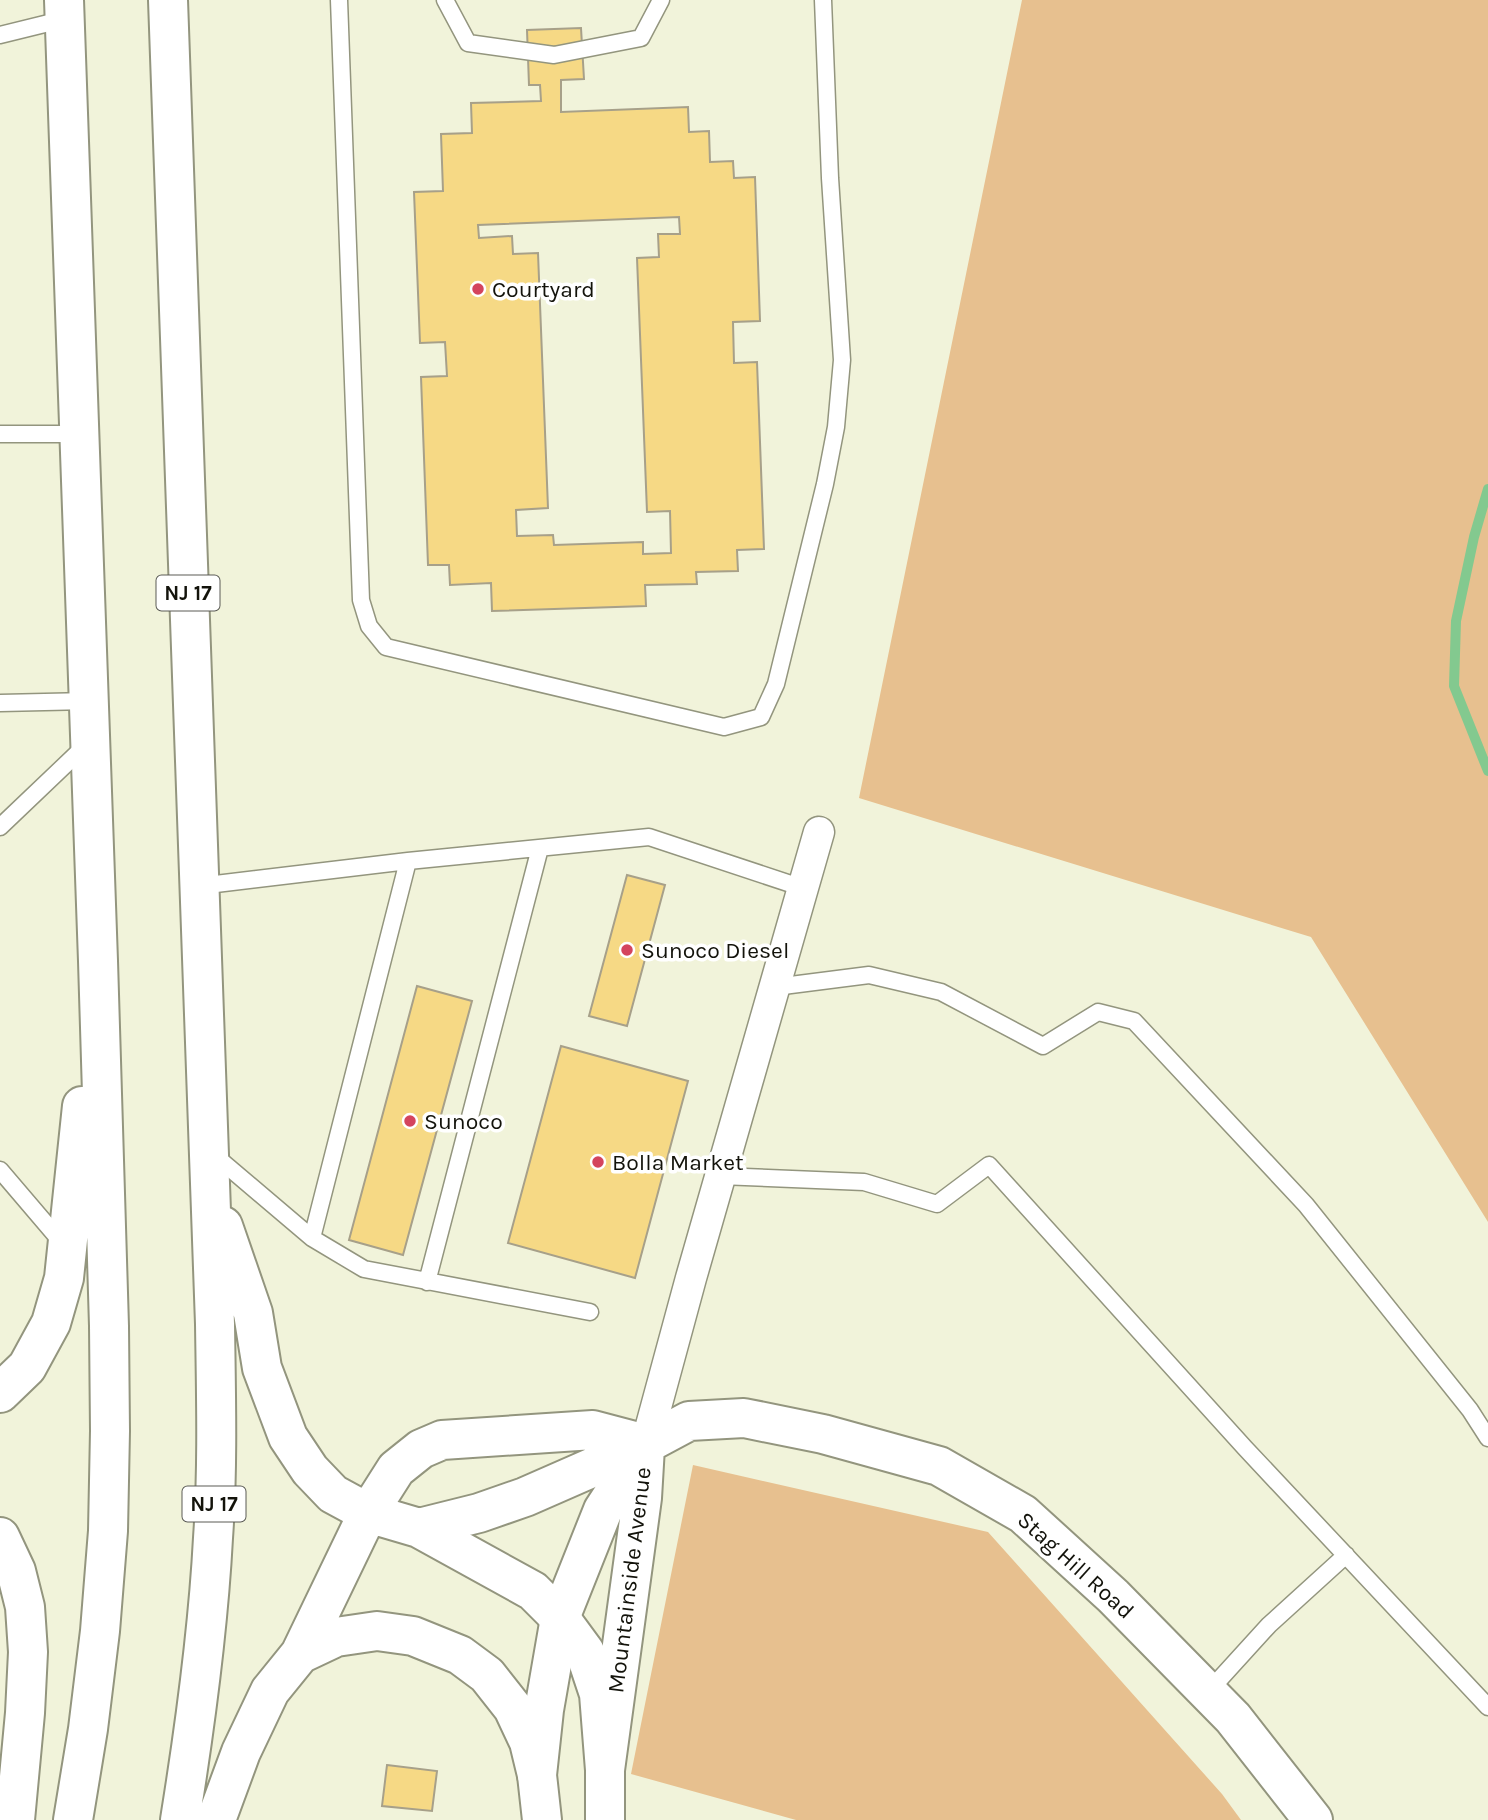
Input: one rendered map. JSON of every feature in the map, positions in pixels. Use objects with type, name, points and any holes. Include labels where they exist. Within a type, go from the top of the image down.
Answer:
[{"type":"main road","name":"NJ 17","points":[[168,0],[215,1324],[216,1432],[213,1538],[205,1642],[180,1820]]},
{"type":"main road","points":[[65,10],[98,961],[110,1431],[108,1531],[100,1631],[73,1820]]},
{"type":"main road","points":[[0,1393],[27,1367],[51,1324],[64,1278],[98,961]]},
{"type":"main road","points":[[209,1167],[253,1313],[262,1368],[288,1437],[310,1470],[333,1494],[368,1513],[419,1528],[533,1591],[560,1618],[585,1652],[599,1693],[605,1770]]},
{"type":"main road","name":"Stag Hill Road","points":[[419,1528],[479,1513],[525,1497],[646,1444],[689,1421],[744,1418],[823,1434],[939,1466],[1023,1514],[1113,1596],[1233,1718],[1313,1820]]},
{"type":"main road","points":[[216,1820],[241,1752],[270,1691],[300,1654],[368,1513],[396,1469],[421,1449],[442,1440],[593,1430],[646,1444]]},
{"type":"main road","name":"Mountainside Avenue","points":[[542,1820],[537,1775],[544,1710],[560,1618],[603,1510],[646,1444]]},
{"type":"main road","name":"Mountainside Avenue","points":[[605,1820],[605,1770],[642,1498],[646,1444]]},
{"type":"main road","points":[[0,1537],[16,1571],[25,1607],[27,1641],[15,1820]]},
{"type":"main road","points":[[300,1654],[336,1637],[377,1631],[413,1636],[460,1655],[487,1675],[513,1708],[529,1742],[537,1775]]},
{"type":"street","points":[[646,1444],[720,1176],[820,832]]},
{"type":"lane","points":[[339,0],[361,600],[369,626],[386,646],[724,727],[761,717],[776,684],[836,428],[842,360],[830,178],[823,0]]},
{"type":"lane","points":[[445,0],[468,43],[554,55],[641,38],[661,0]]},
{"type":"lane","points":[[0,35],[65,10]]},
{"type":"lane","points":[[0,434],[79,434]]},
{"type":"lane","points":[[0,703],[89,701]]},
{"type":"lane","points":[[0,827],[90,741]]},
{"type":"lane","points":[[199,886],[649,836],[803,888]]},
{"type":"lane","points":[[427,1282],[540,848]]},
{"type":"lane","points":[[312,1238],[408,861]]},
{"type":"lane","points":[[775,987],[869,975],[942,992],[1043,1046],[1098,1012],[1134,1021],[1306,1205],[1470,1410],[1488,1438]]},
{"type":"lane","points":[[720,1176],[864,1182],[937,1204],[989,1165],[1245,1448],[1488,1707]]},
{"type":"lane","points":[[209,1167],[312,1238],[364,1269],[590,1312]]},
{"type":"lane","points":[[0,1170],[67,1249]]},
{"type":"lane","points":[[1208,1692],[1269,1625],[1346,1555]]},
{"type":"shaded area","points":[[1022,0],[1488,0],[1488,1222],[1311,937],[859,798]]},
{"type":"shaded area","points":[[693,1465],[988,1532],[1222,1794],[1241,1820],[796,1820],[631,1774]]},
{"type":"building","name":"Courtyard","points":[[581,28],[584,79],[561,80],[561,112],[688,107],[689,132],[709,131],[710,162],[733,161],[734,178],[755,177],[760,321],[733,322],[734,363],[757,362],[764,549],[737,550],[738,571],[696,572],[697,584],[645,585],[646,606],[492,611],[491,583],[450,585],[449,565],[428,565],[421,377],[447,376],[445,342],[420,343],[414,192],[443,191],[441,134],[472,133],[471,103],[541,101],[540,85],[529,85],[527,30]],"holes":[[[679,217],[680,234],[658,234],[659,257],[637,258],[647,512],[670,511],[671,553],[643,554],[643,542],[554,545],[553,535],[517,536],[516,510],[548,508],[538,253],[513,254],[512,236],[479,238],[478,225]]]},
{"type":"building","name":"Sunoco Diesel","points":[[627,875],[665,885],[627,1026],[589,1016]]},
{"type":"building","name":"Sunoco","points":[[417,986],[472,1001],[403,1255],[349,1240]]},
{"type":"building","name":"Bolla Market","points":[[561,1046],[688,1081],[635,1278],[508,1243]]},
{"type":"building","points":[[387,1765],[437,1771],[432,1811],[382,1806]]},
{"type":"waterway","points":[[1488,489],[1474,537],[1456,621],[1454,686],[1488,771]]},
{"type":"place","name":"Courtyard","points":[[478,289]]},
{"type":"place","name":"Sunoco Diesel","points":[[627,950]]},
{"type":"place","name":"Sunoco","points":[[410,1121]]},
{"type":"place","name":"Bolla Market","points":[[598,1162]]}]
